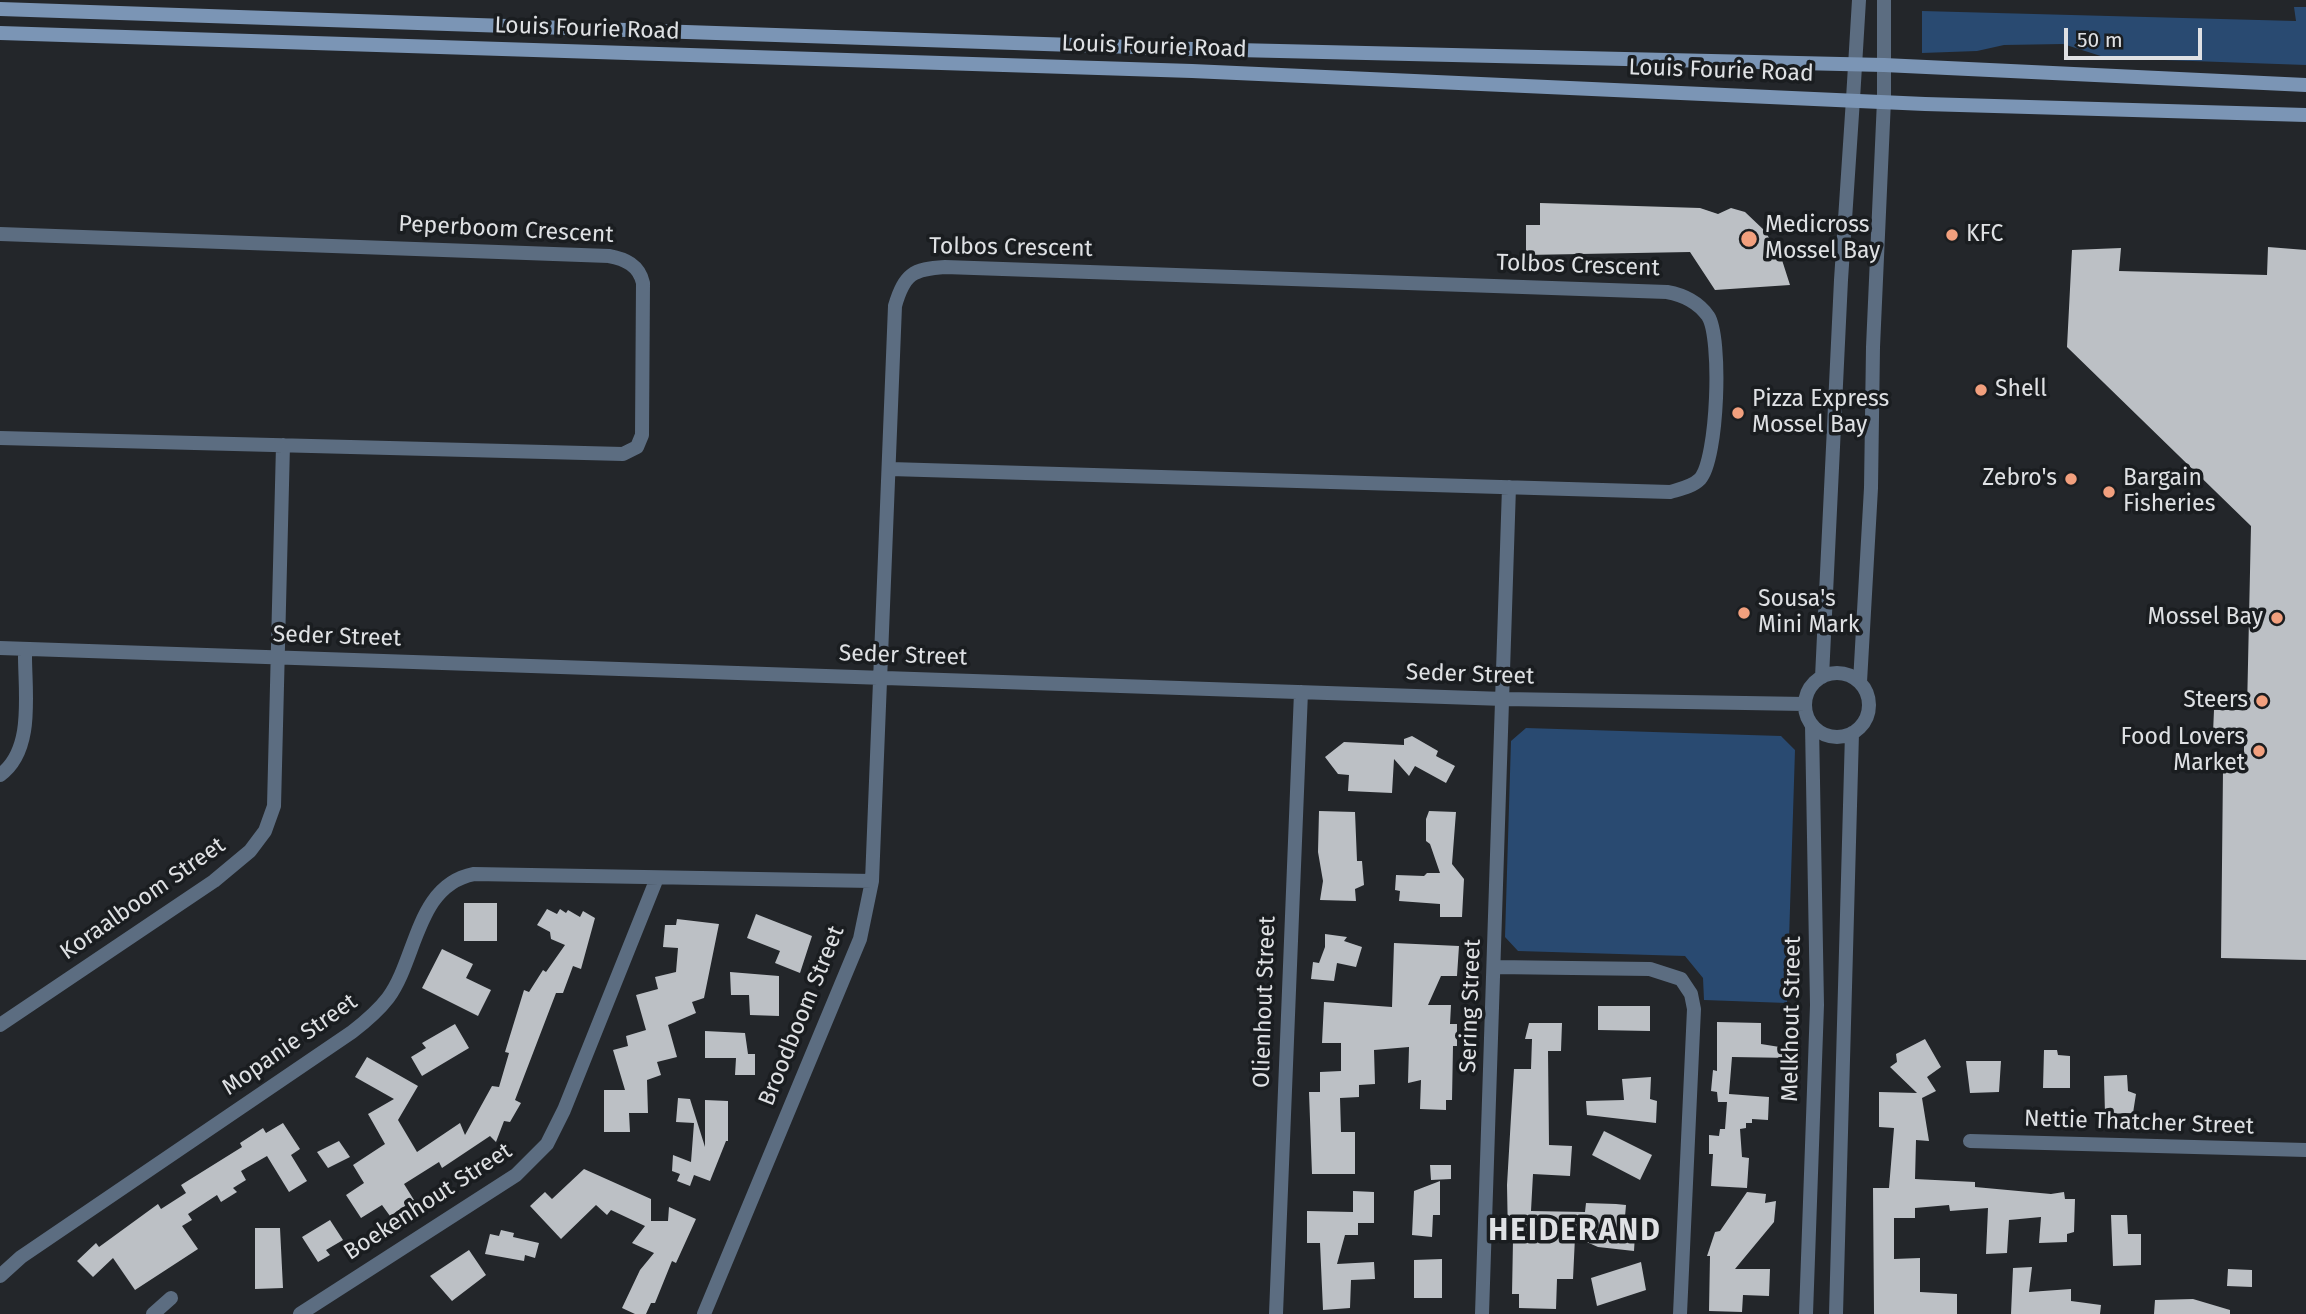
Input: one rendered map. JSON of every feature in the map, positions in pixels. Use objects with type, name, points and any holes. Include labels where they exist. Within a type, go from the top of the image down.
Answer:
[{"type":"main road","name":"Louis Fourie Road","points":[[0,9],[1193,49],[1884,65],[2306,85]]},
{"type":"main road","name":"Louis Fourie Road","points":[[0,33],[1178,71],[2306,115]]},
{"type":"street","points":[[1822,677],[1841,280],[1859,0]]},
{"type":"street","points":[[1860,682],[1871,488],[1873,347],[1884,100],[1884,0]]},
{"type":"street","name":"Peperboom Crescent","points":[[0,233],[608,256],[625,259],[642,275],[642,435],[637,447],[630,452],[616,455],[0,438]]},
{"type":"street","name":"Tolbos Crescent","points":[[878,678],[883,642],[895,306],[903,284],[916,270],[945,267],[1667,292],[1689,298],[1702,309],[1715,332],[1715,431],[1709,463],[1699,480],[1686,488],[1670,492],[890,469]]},
{"type":"street","points":[[278,658],[283,445]]},
{"type":"street","name":"Sering Street","points":[[1482,1314],[1509,487]]},
{"type":"street","name":"Seder Street","points":[[0,648],[1504,699],[1805,704]]},
{"type":"street","points":[[0,775],[13,764],[21,748],[25,649]]},
{"type":"street","name":"Koraalboom Street","points":[[0,1024],[214,881],[250,851],[265,831],[274,806],[278,658]]},
{"type":"street","points":[[1836,1314],[1853,733],[1867,717],[1870,706],[1868,695],[1860,682],[1844,674],[1822,677],[1814,684],[1805,704],[1812,724],[1831,736],[1853,733]]},
{"type":"street","name":"Broodboom Street","points":[[704,1314],[860,939],[872,881],[878,678]]},
{"type":"street","name":"Olienhout Street","points":[[1276,1314],[1300,692]]},
{"type":"street","name":"Melkhout Street","points":[[1806,1314],[1817,1005],[1812,724]]},
{"type":"street","name":"Mopanie Street","points":[[0,1276],[21,1257],[352,1032],[373,1014],[389,997],[435,897],[457,878],[474,874],[872,881]]},
{"type":"street","name":"Boekenhout Street","points":[[300,1314],[516,1175],[547,1144],[564,1110],[657,878]]},
{"type":"street","points":[[1495,967],[1650,970],[1681,979],[1691,994],[1694,1009],[1680,1314]]},
{"type":"street","name":"Nettie Thatcher Street","points":[[1970,1141],[2306,1150]]},
{"type":"street","points":[[153,1314],[171,1298]]},
{"type":"shaded area","points":[[2294,7],[2306,7],[2306,65],[2107,58],[2063,44],[2004,45],[1977,51],[1922,53],[1922,11],[2296,21]]},
{"type":"shaded area","points":[[1526,728],[1781,736],[1795,750],[1787,1003],[1704,1000],[1703,978],[1685,956],[1518,951],[1505,937],[1511,741]]},
{"type":"building","points":[[1540,203],[1700,208],[1718,214],[1731,208],[1745,212],[1765,231],[1782,260],[1790,285],[1715,290],[1690,252],[1526,255],[1526,225],[1540,225]]},
{"type":"building","name":"Mossel Bay","points":[[2268,247],[2306,250],[2306,960],[2221,958],[2223,770],[2244,770],[2244,734],[2213,733],[2214,710],[2247,710],[2251,526],[2067,347],[2072,250],[2121,248],[2119,271],[2267,275]]},
{"type":"building","points":[[1412,736],[1438,751],[1436,756],[1455,766],[1446,783],[1415,766],[1409,776],[1394,759],[1392,793],[1348,791],[1349,775],[1338,774],[1325,757],[1344,742],[1404,745],[1404,739]]},
{"type":"building","points":[[1319,811],[1355,812],[1357,861],[1362,861],[1364,885],[1355,889],[1356,901],[1320,900],[1323,881],[1318,852]]},
{"type":"building","points":[[1429,811],[1456,812],[1452,864],[1464,879],[1462,917],[1440,917],[1440,904],[1399,901],[1400,891],[1395,890],[1396,875],[1424,876],[1427,873],[1440,873],[1430,844],[1426,841],[1426,819]]},
{"type":"building","points":[[464,903],[497,903],[497,941],[464,941]]},
{"type":"building","points":[[547,909],[557,914],[560,909],[566,913],[568,910],[580,917],[583,911],[595,918],[581,969],[573,966],[563,993],[556,993],[515,1100],[521,1103],[510,1122],[504,1121],[496,1142],[490,1136],[442,1168],[439,1162],[404,1184],[414,1200],[390,1216],[382,1205],[361,1218],[346,1195],[364,1183],[353,1165],[385,1144],[368,1114],[394,1099],[355,1077],[367,1057],[418,1086],[398,1120],[417,1152],[460,1123],[465,1135],[492,1086],[499,1087],[509,1053],[505,1052],[524,990],[529,992],[543,970],[546,972],[565,945],[551,939],[550,932],[537,925]]},
{"type":"building","points":[[756,914],[812,936],[800,973],[775,963],[780,951],[747,938]]},
{"type":"building","points":[[677,919],[719,924],[704,998],[692,1002],[696,1013],[668,1025],[677,1057],[657,1062],[661,1075],[647,1080],[648,1113],[629,1113],[630,1132],[604,1132],[604,1090],[625,1090],[613,1050],[628,1046],[626,1036],[646,1030],[636,995],[658,989],[655,977],[676,972],[678,948],[663,947],[665,925],[676,925]]},
{"type":"building","points":[[1325,934],[1347,937],[1344,941],[1362,947],[1356,967],[1337,963],[1334,981],[1311,979],[1313,962],[1319,963],[1325,947]]},
{"type":"building","points":[[1394,943],[1459,946],[1457,976],[1441,976],[1428,1005],[1451,1005],[1450,1024],[1457,1024],[1457,1046],[1453,1046],[1452,1100],[1446,1100],[1446,1110],[1420,1109],[1421,1080],[1408,1083],[1409,1047],[1374,1050],[1375,1084],[1359,1085],[1359,1097],[1340,1098],[1341,1132],[1355,1132],[1355,1174],[1312,1174],[1309,1092],[1320,1092],[1320,1072],[1341,1071],[1341,1043],[1322,1043],[1324,1002],[1392,1007]]},
{"type":"building","points":[[442,949],[473,964],[466,978],[491,990],[478,1016],[422,988]]},
{"type":"building","points":[[730,972],[779,976],[779,1016],[750,1015],[749,995],[731,995]]},
{"type":"building","points":[[1598,1006],[1650,1006],[1650,1031],[1598,1030]]},
{"type":"building","points":[[1717,1022],[1761,1023],[1761,1044],[1792,1049],[1792,1058],[1732,1057],[1729,1094],[1769,1097],[1768,1120],[1752,1119],[1752,1123],[1746,1123],[1746,1128],[1740,1129],[1742,1157],[1749,1158],[1747,1188],[1711,1186],[1713,1154],[1709,1154],[1709,1135],[1719,1136],[1720,1129],[1725,1129],[1727,1102],[1718,1102],[1717,1092],[1711,1091],[1713,1070],[1717,1071]]},
{"type":"building","points":[[1529,1023],[1562,1023],[1561,1051],[1548,1051],[1549,1145],[1572,1146],[1570,1176],[1533,1174],[1531,1211],[1585,1212],[1586,1203],[1616,1204],[1626,1205],[1625,1217],[1636,1218],[1634,1251],[1598,1247],[1575,1237],[1573,1279],[1557,1279],[1556,1309],[1519,1308],[1519,1294],[1512,1294],[1513,1240],[1508,1239],[1507,1185],[1514,1069],[1531,1069],[1532,1039],[1525,1039]]},
{"type":"building","points":[[455,1024],[469,1048],[422,1076],[411,1057],[426,1048],[422,1043]]},
{"type":"building","points":[[705,1031],[745,1033],[748,1054],[755,1054],[755,1075],[735,1075],[736,1058],[705,1058]]},
{"type":"building","points":[[1925,1039],[1941,1067],[1927,1077],[1936,1091],[1922,1098],[1929,1141],[1916,1140],[1915,1179],[1975,1182],[1975,1187],[2051,1194],[2064,1192],[2065,1199],[2075,1199],[2074,1232],[2067,1234],[2067,1242],[2039,1243],[2041,1217],[2009,1220],[2007,1253],[1986,1254],[1988,1208],[1950,1211],[1949,1205],[1915,1208],[1915,1218],[1894,1218],[1894,1259],[1920,1258],[1920,1292],[1957,1294],[1957,1314],[1874,1314],[1873,1188],[1889,1188],[1894,1128],[1879,1127],[1879,1092],[1917,1093],[1890,1067],[1897,1062],[1896,1054]]},
{"type":"building","points":[[2044,1050],[2057,1050],[2058,1055],[2070,1056],[2070,1088],[2043,1088]]},
{"type":"building","points":[[1966,1061],[2001,1061],[1999,1092],[1970,1093]]},
{"type":"building","points":[[2127,1075],[2128,1091],[2136,1094],[2133,1113],[2105,1114],[2104,1076]]},
{"type":"building","points":[[1651,1077],[1650,1099],[1657,1101],[1656,1123],[1587,1115],[1586,1101],[1624,1100],[1622,1079]]},
{"type":"building","points":[[678,1098],[690,1099],[705,1147],[705,1100],[728,1101],[728,1141],[710,1181],[694,1175],[690,1186],[677,1181],[680,1174],[672,1171],[673,1155],[691,1162],[694,1123],[676,1122]]},
{"type":"building","points":[[283,1123],[300,1149],[291,1155],[307,1181],[289,1192],[267,1156],[241,1171],[246,1180],[233,1188],[237,1192],[221,1202],[217,1195],[188,1214],[192,1220],[182,1226],[198,1249],[135,1290],[113,1258],[93,1277],[77,1261],[96,1243],[99,1247],[158,1204],[161,1209],[186,1193],[181,1185],[242,1147],[240,1143],[263,1128],[266,1133]]},
{"type":"building","points":[[1604,1131],[1652,1155],[1640,1180],[1592,1155]]},
{"type":"building","points":[[339,1141],[350,1157],[328,1168],[317,1152]]},
{"type":"building","points":[[1430,1165],[1451,1165],[1451,1179],[1431,1180]]},
{"type":"building","points":[[584,1169],[651,1199],[651,1221],[668,1221],[669,1207],[696,1219],[676,1263],[672,1261],[655,1303],[651,1303],[646,1314],[635,1314],[622,1308],[640,1270],[654,1253],[632,1243],[645,1226],[611,1210],[607,1215],[596,1205],[561,1239],[530,1206],[545,1192],[552,1199]]},
{"type":"building","points":[[1440,1181],[1440,1215],[1433,1215],[1432,1237],[1412,1235],[1414,1191]]},
{"type":"building","points":[[1353,1191],[1374,1192],[1374,1223],[1358,1223],[1358,1235],[1345,1235],[1337,1264],[1374,1262],[1375,1279],[1351,1280],[1350,1308],[1323,1310],[1320,1243],[1307,1243],[1307,1211],[1353,1212]]},
{"type":"building","points":[[1747,1192],[1766,1194],[1765,1203],[1776,1201],[1774,1222],[1735,1269],[1770,1269],[1769,1296],[1743,1295],[1742,1312],[1709,1311],[1710,1256],[1707,1256],[1715,1232],[1720,1231]]},
{"type":"building","points":[[2111,1215],[2127,1215],[2128,1234],[2141,1234],[2141,1265],[2113,1266]]},
{"type":"building","points":[[330,1220],[343,1240],[326,1250],[330,1255],[318,1262],[302,1237]]},
{"type":"building","points":[[255,1228],[280,1228],[283,1288],[255,1289]]},
{"type":"building","points":[[501,1230],[514,1233],[513,1237],[539,1243],[535,1258],[525,1255],[524,1261],[485,1254],[490,1234],[499,1236]]},
{"type":"building","points":[[469,1250],[486,1275],[452,1301],[430,1276]]},
{"type":"building","points":[[1442,1259],[1442,1298],[1414,1298],[1414,1260]]},
{"type":"building","points":[[1641,1262],[1646,1290],[1597,1306],[1591,1278]]},
{"type":"building","points":[[2032,1267],[2029,1292],[2071,1289],[2071,1301],[2101,1305],[2100,1314],[2011,1314],[2013,1268]]},
{"type":"building","points":[[2228,1269],[2252,1270],[2252,1287],[2227,1286]]},
{"type":"building","points":[[2193,1299],[2230,1310],[2230,1314],[2154,1314],[2155,1300]]},
{"type":"place","name":"KFC","points":[[1952,235]]},
{"type":"place","name":"Medicross Mossel Bay","points":[[1749,239]]},
{"type":"place","name":"Shell","points":[[1981,390]]},
{"type":"place","name":"Pizza Express Mossel Bay","points":[[1738,413]]},
{"type":"place","name":"Zebro's","points":[[2071,479]]},
{"type":"place","name":"Bargain Fisheries","points":[[2109,492]]},
{"type":"place","name":"Sousa's Mini Mark","points":[[1744,613]]},
{"type":"place","name":"Mossel Bay","points":[[2277,618]]},
{"type":"place","name":"Steers","points":[[2262,701]]},
{"type":"place","name":"Food Lovers Market","points":[[2259,751]]},
{"type":"district","name":"HEIDERAND","points":[[1575,1232]]}]
